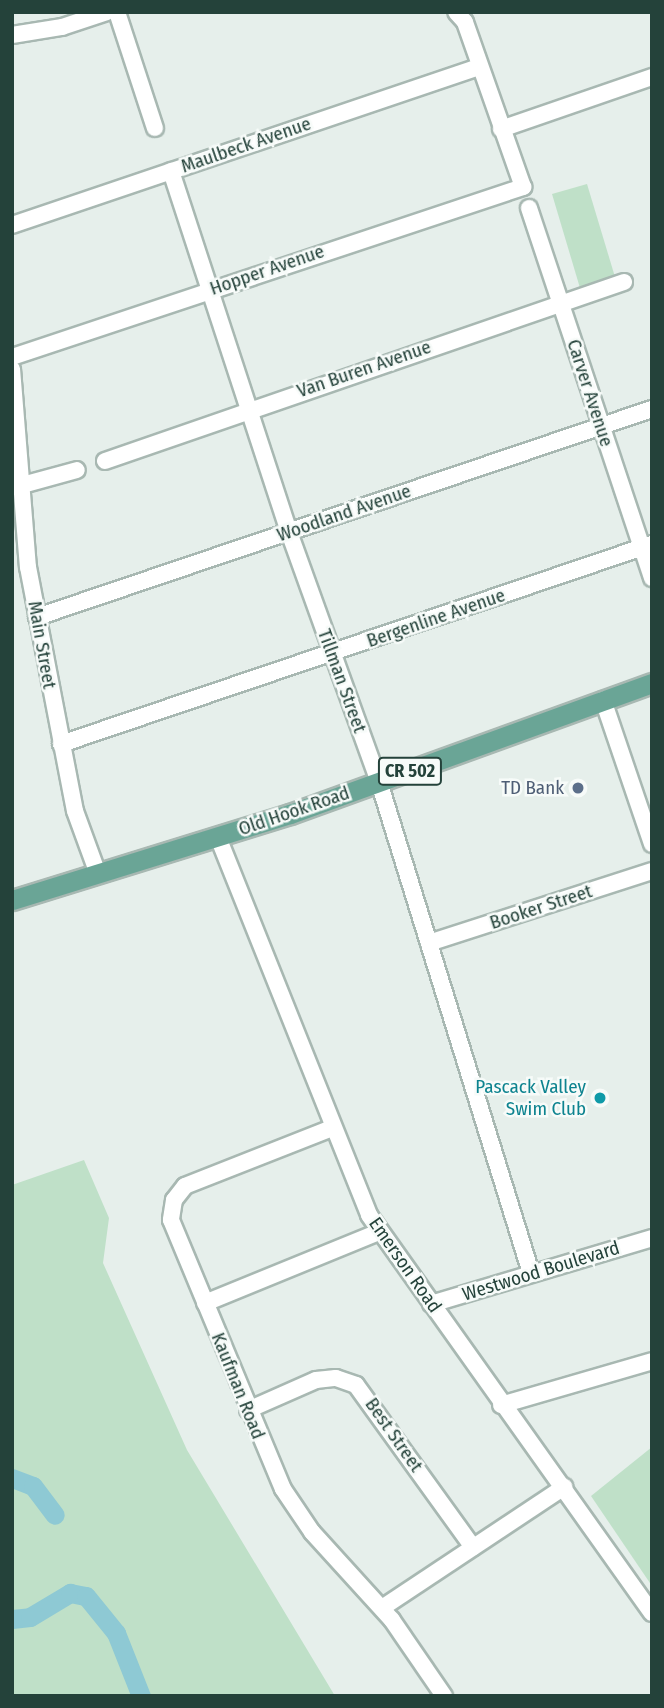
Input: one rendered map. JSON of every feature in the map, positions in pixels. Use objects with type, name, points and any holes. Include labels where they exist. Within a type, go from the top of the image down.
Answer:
[{"type":"main road","name":"Old Hook Road","points":[[12,900],[218,837],[652,683]]},
{"type":"street","points":[[12,35],[62,27],[107,12]]},
{"type":"street","points":[[117,12],[155,128]]},
{"type":"street","points":[[456,12],[465,22],[502,129],[652,77]]},
{"type":"street","name":"Maulbeck Avenue","points":[[12,225],[480,67]]},
{"type":"street","name":"Hopper Avenue","points":[[12,357],[523,187],[502,129]]},
{"type":"street","name":"Tillman Street","points":[[171,171],[289,532],[379,782],[429,943],[462,1062],[531,1273]]},
{"type":"street","name":"Carver Avenue","points":[[528,208],[601,426],[647,546],[652,578]]},
{"type":"street","name":"Van Buren Avenue","points":[[105,461],[249,408],[624,282]]},
{"type":"street","name":"Main Street","points":[[12,369],[17,486],[37,617],[75,811],[99,874]]},
{"type":"street","name":"Woodland Avenue","points":[[37,617],[652,409]]},
{"type":"street","points":[[17,486],[77,470]]},
{"type":"street","name":"Bergenline Avenue","points":[[61,744],[647,546]]},
{"type":"street","points":[[603,700],[652,844]]},
{"type":"street","name":"Emerson Road","points":[[218,837],[332,1128],[379,1232],[652,1613]]},
{"type":"street","name":"Booker Street","points":[[429,943],[652,871]]},
{"type":"street","name":"Kaufman Road","points":[[332,1128],[193,1182],[178,1192],[171,1220],[271,1465],[297,1511],[382,1608],[444,1696]]},
{"type":"street","points":[[205,1303],[379,1232]]},
{"type":"street","name":"Westwood Boulevard","points":[[431,1304],[652,1238]]},
{"type":"street","points":[[501,1405],[652,1361]]},
{"type":"street","name":"Best Street","points":[[248,1410],[316,1380],[336,1378],[356,1385],[473,1547]]},
{"type":"street","points":[[382,1608],[564,1487]]},
{"type":"green space","points":[[587,184],[615,277],[580,288],[552,194]]},
{"type":"green space","points":[[84,1160],[109,1218],[103,1263],[187,1450],[335,1696],[12,1696],[12,1185]]},
{"type":"green space","points":[[652,1447],[652,1586],[591,1496]]},
{"type":"waterway","points":[[12,1478],[33,1486],[55,1515]]},
{"type":"waterway","points":[[12,1619],[30,1617],[70,1593],[86,1596],[116,1633],[141,1696]]},
{"type":"place","name":"TD Bank","points":[[578,788]]},
{"type":"place","name":"Pascack Valley Swim Club","points":[[600,1098]]}]
